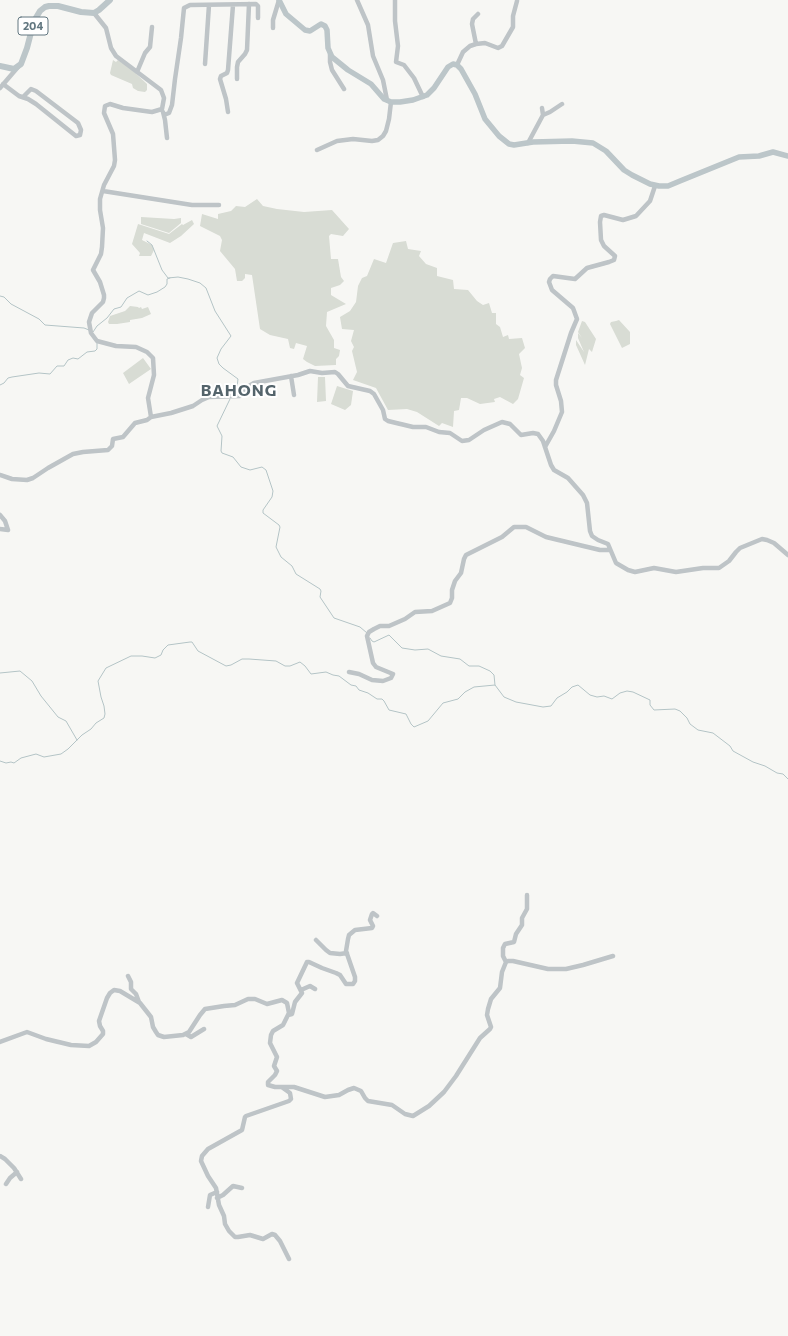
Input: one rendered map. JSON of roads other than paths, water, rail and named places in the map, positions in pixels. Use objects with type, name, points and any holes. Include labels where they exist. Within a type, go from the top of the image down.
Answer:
[{"type":"highway","points":[[94,13],[110,0]]},
{"type":"highway","name":"204","points":[[18,67],[23,60],[37,15],[45,7],[53,3],[81,12],[94,13]]},
{"type":"highway","points":[[0,66],[14,69],[18,67]]},
{"type":"main road","points":[[279,0],[286,14],[303,29],[310,31],[321,24],[325,26],[327,30],[328,48],[330,54],[342,65],[371,84],[389,101],[408,101],[423,97],[431,92],[448,67],[453,64],[457,65],[461,69],[474,94],[485,119],[504,141],[514,145],[572,141],[593,143],[606,151],[624,170],[655,186],[673,184],[739,157],[759,156],[773,152],[788,156]]},
{"type":"street","points":[[273,28],[273,20],[279,0]]},
{"type":"street","points":[[317,150],[337,140],[378,140],[386,131],[389,119],[389,101],[384,80],[373,56],[368,25],[358,0]]},
{"type":"street","points":[[395,0],[395,21],[398,46],[396,62],[404,66],[414,78],[423,97]]},
{"type":"street","points":[[457,65],[464,50],[476,44],[486,43],[498,48],[502,46],[513,27],[512,16],[517,1]]},
{"type":"street","points":[[237,78],[238,62],[247,50],[249,4]]},
{"type":"street","points":[[164,115],[169,113],[172,105],[184,8],[190,5],[257,5],[258,18]]},
{"type":"street","points":[[205,64],[209,5]]},
{"type":"street","points":[[228,112],[220,79],[221,76],[227,73],[228,70],[233,5]]},
{"type":"street","points":[[94,13],[106,28],[113,52],[120,60],[163,93],[164,98],[162,109],[167,138]]},
{"type":"street","points":[[476,44],[472,24],[473,19],[478,14]]},
{"type":"street","points":[[137,72],[145,53],[150,47],[152,27]]},
{"type":"street","points":[[330,54],[332,70],[344,89]]},
{"type":"street","points":[[18,67],[1,86],[36,104],[76,136],[80,135],[81,130],[78,123],[36,91],[31,89],[24,97]]},
{"type":"street","points":[[151,417],[148,398],[154,375],[153,358],[147,352],[136,346],[116,346],[98,342],[91,334],[89,322],[92,313],[103,302],[104,298],[100,282],[94,270],[101,254],[102,228],[100,204],[107,178],[114,166],[115,153],[113,134],[104,113],[104,106],[110,104],[147,112],[162,109]]},
{"type":"street","points":[[543,115],[562,104]]},
{"type":"street","points":[[528,143],[543,115],[542,108]]},
{"type":"street","points":[[545,447],[562,412],[556,380],[577,319],[573,308],[552,290],[549,282],[550,278],[553,276],[575,279],[587,268],[614,260],[615,256],[604,246],[601,240],[601,216],[604,215],[623,220],[636,216],[650,201],[655,186]]},
{"type":"street","points":[[103,191],[192,205],[219,205]]},
{"type":"street","points":[[0,475],[12,479],[27,480],[33,478],[73,454],[108,450],[112,446],[113,438],[122,438],[134,423],[192,406],[205,398],[240,396],[249,386],[254,383],[310,371],[322,373],[337,372],[348,386],[370,391],[374,394],[383,410],[385,419],[392,422],[413,427],[426,427],[439,432],[450,433],[460,441],[464,442],[494,425],[505,422],[510,424],[521,435],[533,433],[538,434],[543,441],[554,470],[568,478],[586,499],[592,536],[607,543],[614,559],[620,566],[628,570],[635,572],[651,568],[676,572],[703,568],[719,568],[729,561],[740,548],[762,539],[774,543],[788,555]]},
{"type":"street","points":[[291,376],[294,395]]},
{"type":"street","points":[[0,515],[5,521],[8,530],[0,529]]},
{"type":"street","points":[[349,672],[359,674],[372,680],[384,680],[391,678],[393,674],[376,667],[373,664],[366,636],[369,632],[380,626],[389,626],[405,619],[415,612],[432,611],[450,603],[455,581],[461,573],[466,555],[502,537],[514,527],[526,528],[546,537],[600,550],[610,550]]},
{"type":"street","points":[[0,1042],[27,1032],[56,1042],[89,1046],[96,1042],[103,1034],[99,1021],[107,998],[112,991],[116,990],[139,1002],[150,1017],[153,1027],[158,1035],[166,1037],[186,1034],[191,1030],[205,1009],[234,1006],[248,999],[255,999],[267,1004],[282,1000],[289,1006],[288,1015],[283,1025],[272,1032],[270,1038],[271,1046],[277,1057],[274,1066],[277,1071],[267,1083],[271,1086],[294,1087],[325,1097],[339,1095],[354,1088],[361,1091],[365,1098],[370,1102],[392,1105],[405,1114],[412,1116],[437,1099],[452,1083],[480,1038],[490,1029],[491,1027],[487,1015],[488,1009],[491,999],[500,988],[502,972],[506,962],[503,956],[503,948],[505,944],[514,942],[516,933],[522,925],[522,918],[527,909],[526,895]]},
{"type":"street","points":[[288,1015],[292,1014],[295,1002],[302,993],[297,984],[308,962],[340,975],[346,984],[350,985],[355,982],[355,977],[347,953],[348,939],[353,931],[372,928],[373,926],[370,917],[374,913],[377,916]]},
{"type":"street","points":[[316,940],[330,953],[347,953]]},
{"type":"street","points":[[506,962],[513,961],[548,969],[566,969],[613,956]]},
{"type":"street","points":[[128,976],[132,982],[131,989],[136,994],[139,1002]]},
{"type":"street","points":[[301,990],[310,986],[315,989]]},
{"type":"street","points":[[186,1034],[191,1037],[204,1029]]},
{"type":"street","points":[[281,1087],[290,1093],[291,1099],[289,1101],[246,1116],[242,1130],[205,1151],[202,1156],[202,1164],[210,1181],[216,1188],[219,1205],[224,1216],[224,1224],[232,1235],[238,1237],[250,1235],[263,1239],[275,1234],[289,1259]]},
{"type":"street","points":[[1,1158],[17,1172],[22,1179]]},
{"type":"street","points":[[6,1184],[17,1172]]},
{"type":"street","points":[[208,1207],[210,1195],[223,1195],[233,1186],[242,1188]]},
{"type":"waterway","points":[[147,241],[152,245],[162,270],[168,278],[178,277],[188,279],[200,283],[206,288],[215,311],[231,336],[221,349],[217,358],[219,364],[238,379],[237,388],[232,394]]},
{"type":"waterway","points":[[92,331],[93,332],[114,309],[121,307],[127,298],[139,291],[148,295],[157,292],[165,287],[167,284],[167,279],[170,278]]},
{"type":"waterway","points":[[0,296],[4,297],[11,304],[39,319],[45,325],[84,328],[89,330]]},
{"type":"waterway","points":[[0,385],[8,378],[12,377],[39,373],[50,374],[57,366],[64,366],[68,360],[73,358],[78,359],[87,352],[95,351],[97,349],[97,342]]},
{"type":"waterway","points":[[230,399],[217,426],[222,436],[221,451],[222,453],[233,457],[241,467],[250,470],[262,467],[266,470],[273,491],[272,497],[263,510],[263,513],[280,527],[276,547],[281,557],[292,566],[296,574],[320,589],[320,597],[334,618],[360,627],[367,633]]},
{"type":"waterway","points":[[370,638],[374,642],[389,635],[402,648],[415,650],[428,649],[441,656],[460,659],[469,666],[479,666],[490,671],[494,675],[495,685]]},
{"type":"waterway","points":[[0,761],[14,763],[21,758],[36,754],[44,757],[61,754],[96,723],[104,718],[104,706],[98,681],[106,668],[131,656],[155,658],[161,655],[163,650],[168,645],[192,642],[198,651],[226,666],[242,659],[276,661],[285,666],[290,666],[300,662],[311,674],[326,672],[339,676],[351,685],[356,686],[359,690],[368,693],[377,699],[382,699],[389,710],[406,714],[414,727],[428,721],[443,703],[458,699],[465,692],[474,687],[495,685],[504,697],[516,702],[543,707],[551,706],[557,698],[572,687],[578,685],[590,695],[597,697],[604,696],[612,699],[620,693],[627,691],[633,692],[650,700],[650,705],[654,710],[675,709],[680,711],[687,718],[690,724],[698,730],[713,733],[730,746],[733,751],[753,762],[765,766],[777,773],[783,774],[788,779]]},
{"type":"waterway","points":[[0,673],[20,671],[32,681],[41,696],[58,717],[66,721],[77,740]]},
{"type":"district","name":"BAHONG","points":[[239,391]]}]
